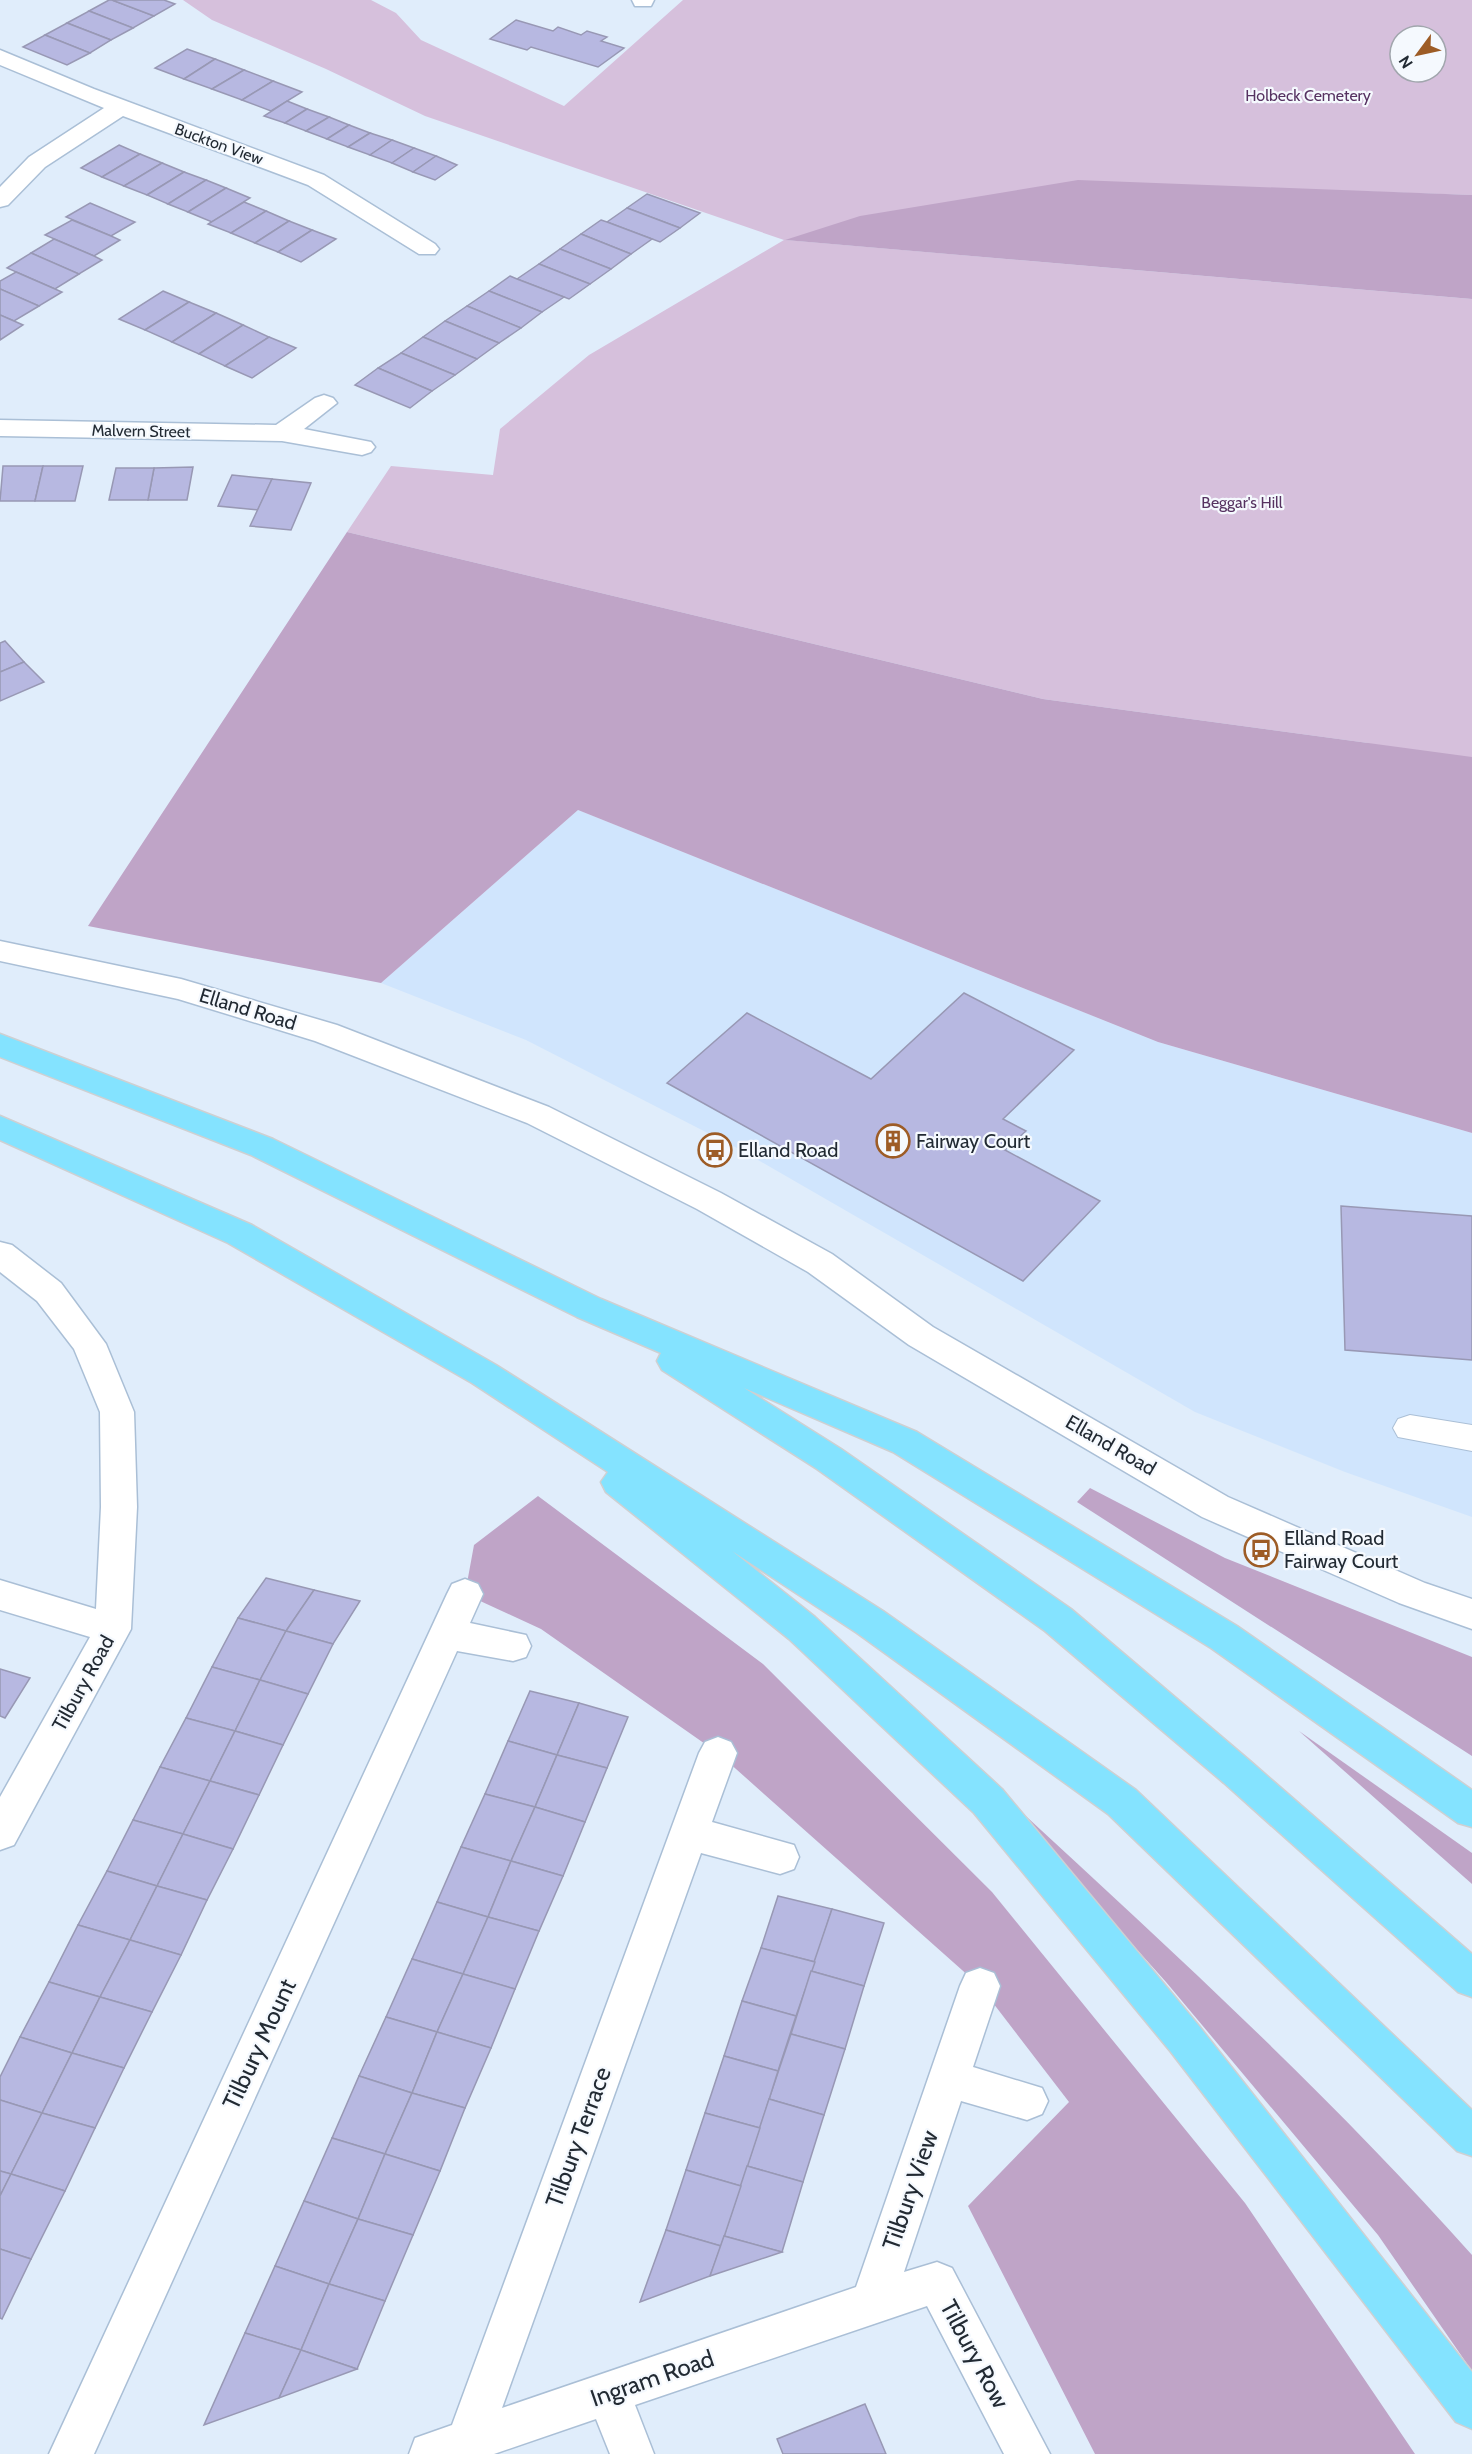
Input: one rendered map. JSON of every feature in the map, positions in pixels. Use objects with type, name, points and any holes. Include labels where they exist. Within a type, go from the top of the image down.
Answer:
[{"type":"highway","points":[[0,1045],[262,1147],[589,1308],[905,1442],[1224,1637],[1472,1811]]},
{"type":"highway","points":[[0,1127],[240,1234],[484,1374],[870,1622],[1122,1802],[1472,2137]]},
{"type":"highway","points":[[589,1308],[830,1459],[1058,1620],[1237,1772],[1472,1979]]},
{"type":"highway","points":[[484,1374],[802,1628],[988,1801],[1185,2039],[1472,2407]]},
{"type":"street","name":"Buckton View","points":[[0,57],[121,108],[316,180],[427,249]]},
{"type":"street","points":[[0,200],[38,162],[121,108]]},
{"type":"street","points":[[282,433],[324,403]]},
{"type":"street","name":"Malvern Street","points":[[0,428],[282,433],[362,447]]},
{"type":"street","name":"Elland Road","points":[[0,951],[182,989],[315,1029],[402,1060],[538,1115],[709,1200],[820,1263],[921,1336],[1215,1507],[1412,1593],[1472,1614]]},
{"type":"street","name":"Tilbury Road","points":[[0,1254],[49,1292],[89,1344],[117,1412],[119,1507],[113,1629],[0,1833]]},
{"type":"street","name":"Tilbury Mount","points":[[71,2454],[465,1594]]},
{"type":"street","points":[[0,1595],[113,1629]]},
{"type":"street","points":[[447,1634],[513,1646]]},
{"type":"street","name":"Tilbury Terrace","points":[[449,2448],[718,1753]]},
{"type":"street","points":[[688,1833],[780,1857]]},
{"type":"street","name":"Tilbury View","points":[[872,2302],[980,1986]]},
{"type":"street","points":[[948,2079],[1027,2101]]},
{"type":"street","name":"Tilbury Row","points":[[872,2302],[937,2282],[1028,2454]]},
{"type":"street","name":"Ingram Road","points":[[449,2448],[872,2302]]},
{"type":"street","points":[[608,2394],[632,2454]]},
{"type":"lane","points":[[1410,1428],[1472,1438]]},
{"type":"shaded area","points":[[1078,180],[1472,195],[1472,299],[785,240],[860,216]]},
{"type":"shaded area","points":[[347,532],[1043,699],[1472,757],[1472,1133],[1158,1042],[578,810],[381,983],[88,926]]},
{"type":"shaded area","points":[[578,810],[1158,1042],[1472,1133],[1472,1517],[1345,1472],[1195,1412],[739,1149],[526,1040],[381,983]]},
{"type":"shaded area","points":[[1090,1488],[1225,1558],[1472,1657],[1472,1756],[1077,1502]]},
{"type":"shaded area","points":[[538,1496],[763,1664],[992,1892],[1245,2203],[1415,2454],[1095,2454],[968,2206],[1069,2102],[980,1986],[718,1753],[541,1629],[465,1594],[474,1545]]},
{"type":"shaded area","points":[[1299,1731],[1472,1853],[1472,1884]]},
{"type":"shaded area","points":[[978,1772],[1168,1948],[1293,2068],[1414,2191],[1472,2255],[1472,2371],[1378,2235],[1166,1982]]},
{"type":"green space","name":"Beggar's Hill","points":[[183,0],[371,0],[396,13],[421,40],[564,106],[683,0],[1472,0],[1472,195],[1318,190],[786,240],[1472,299],[1472,946],[1368,743],[1043,699],[347,532],[391,466],[493,475],[500,429],[589,355],[784,240],[425,116],[326,69],[212,20]]},
{"type":"building","points":[[109,0],[154,16],[133,28],[89,11]]},
{"type":"building","points":[[112,0],[164,0],[175,4],[154,16]]},
{"type":"building","points":[[89,11],[133,28],[111,40],[67,23]]},
{"type":"building","points":[[516,20],[553,31],[558,27],[581,35],[587,31],[607,37],[601,41],[624,48],[598,67],[531,47],[527,50],[490,39]]},
{"type":"building","points":[[67,23],[111,40],[90,53],[45,35]]},
{"type":"building","points":[[45,35],[90,53],[67,65],[23,47]]},
{"type":"building","points":[[187,49],[215,59],[184,79],[155,68]]},
{"type":"building","points":[[215,59],[244,70],[212,89],[184,79]]},
{"type":"building","points":[[244,70],[273,81],[242,100],[212,89]]},
{"type":"building","points":[[273,81],[302,92],[271,111],[242,100]]},
{"type":"building","points":[[287,101],[307,109],[285,123],[264,116]]},
{"type":"building","points":[[307,109],[329,117],[306,131],[285,123]]},
{"type":"building","points":[[329,117],[349,125],[327,139],[306,131]]},
{"type":"building","points":[[349,125],[370,133],[348,147],[327,139]]},
{"type":"building","points":[[370,133],[392,140],[370,155],[348,147]]},
{"type":"building","points":[[392,140],[414,148],[392,163],[370,155]]},
{"type":"building","points":[[119,145],[140,154],[102,177],[81,168]]},
{"type":"building","points":[[414,148],[436,156],[413,172],[392,163]]},
{"type":"building","points":[[140,154],[162,163],[124,186],[102,177]]},
{"type":"building","points":[[436,156],[457,165],[435,180],[413,172]]},
{"type":"building","points":[[162,163],[184,172],[147,195],[124,186]]},
{"type":"building","points":[[184,172],[206,180],[168,204],[147,195]]},
{"type":"building","points":[[206,180],[226,188],[188,212],[168,204]]},
{"type":"building","points":[[226,188],[250,198],[212,222],[188,212]]},
{"type":"building","points":[[647,194],[700,213],[680,228],[627,208]]},
{"type":"building","points":[[244,202],[266,211],[231,233],[208,224]]},
{"type":"building","points":[[90,203],[135,222],[111,236],[66,217]]},
{"type":"building","points":[[627,208],[680,228],[660,242],[607,222]]},
{"type":"building","points":[[266,211],[289,221],[255,243],[231,233]]},
{"type":"building","points":[[72,220],[120,240],[94,256],[45,235]]},
{"type":"building","points":[[601,220],[652,239],[631,254],[581,234]]},
{"type":"building","points":[[289,221],[312,230],[278,252],[255,243]]},
{"type":"building","points":[[312,230],[336,239],[301,262],[278,252]]},
{"type":"building","points":[[581,234],[631,254],[611,269],[560,249]]},
{"type":"building","points":[[54,239],[102,260],[79,274],[31,253]]},
{"type":"building","points":[[560,249],[611,269],[590,284],[539,264]]},
{"type":"building","points":[[31,253],[79,274],[55,289],[7,268]]},
{"type":"building","points":[[539,264],[590,284],[569,299],[517,279]]},
{"type":"building","points":[[16,272],[62,292],[39,306],[0,289],[0,281]]},
{"type":"building","points":[[510,276],[564,297],[542,312],[489,291]]},
{"type":"building","points":[[0,289],[39,306],[14,321],[0,315]]},
{"type":"building","points":[[163,291],[189,302],[145,330],[119,319]]},
{"type":"building","points":[[489,291],[542,312],[521,328],[467,306]]},
{"type":"building","points":[[189,302],[216,313],[172,342],[145,330]]},
{"type":"building","points":[[467,306],[521,328],[499,343],[445,321]]},
{"type":"building","points":[[216,313],[243,325],[199,354],[172,342]]},
{"type":"building","points":[[0,315],[14,321],[23,325],[0,340]]},
{"type":"building","points":[[445,321],[499,343],[477,359],[423,337]]},
{"type":"building","points":[[243,325],[269,337],[225,366],[199,354]]},
{"type":"building","points":[[269,337],[296,348],[252,378],[225,366]]},
{"type":"building","points":[[423,337],[477,359],[455,375],[401,353]]},
{"type":"building","points":[[401,353],[455,375],[432,391],[378,368]]},
{"type":"building","points":[[378,368],[432,391],[410,408],[355,385]]},
{"type":"building","points":[[3,466],[43,466],[35,501],[0,501]]},
{"type":"building","points":[[43,466],[83,466],[75,501],[35,501]]},
{"type":"building","points":[[193,467],[187,500],[148,500],[154,468]]},
{"type":"building","points":[[116,468],[154,468],[148,500],[109,500]]},
{"type":"building","points":[[232,475],[272,479],[258,510],[218,506]]},
{"type":"building","points":[[272,479],[311,483],[291,530],[250,526]]},
{"type":"building","points":[[5,641],[24,662],[0,672],[0,643]]},
{"type":"building","points":[[24,662],[44,682],[0,701],[0,672]]},
{"type":"building","name":"Fairway Court","points":[[964,993],[1074,1050],[1003,1119],[1026,1131],[1005,1150],[1100,1201],[1023,1281],[667,1083],[747,1013],[871,1079]]},
{"type":"building","points":[[1341,1206],[1472,1216],[1472,1360],[1345,1350]]},
{"type":"building","points":[[266,1578],[314,1590],[286,1631],[238,1618]]},
{"type":"building","points":[[314,1590],[360,1601],[333,1644],[286,1631]]},
{"type":"building","points":[[238,1618],[286,1631],[260,1680],[212,1667]]},
{"type":"building","points":[[286,1631],[333,1644],[308,1694],[260,1680]]},
{"type":"building","points":[[212,1667],[260,1680],[235,1731],[186,1718]]},
{"type":"building","points":[[0,1669],[30,1678],[5,1718],[0,1716]]},
{"type":"building","points":[[260,1680],[308,1694],[283,1745],[235,1731]]},
{"type":"building","points":[[530,1691],[579,1703],[557,1755],[508,1741]]},
{"type":"building","points":[[579,1703],[628,1717],[607,1768],[557,1755]]},
{"type":"building","points":[[186,1718],[235,1731],[210,1781],[160,1767]]},
{"type":"building","points":[[235,1731],[283,1745],[259,1795],[210,1781]]},
{"type":"building","points":[[508,1741],[557,1755],[535,1807],[485,1794]]},
{"type":"building","points":[[557,1755],[607,1768],[585,1822],[535,1807]]},
{"type":"building","points":[[160,1767],[210,1781],[183,1834],[133,1820]]},
{"type":"building","points":[[210,1781],[259,1795],[233,1849],[183,1834]]},
{"type":"building","points":[[485,1794],[535,1807],[511,1861],[461,1847]]},
{"type":"building","points":[[535,1807],[585,1822],[563,1876],[511,1861]]},
{"type":"building","points":[[133,1820],[183,1834],[157,1886],[107,1871]]},
{"type":"building","points":[[183,1834],[233,1849],[207,1900],[157,1886]]},
{"type":"building","points":[[461,1847],[511,1861],[488,1917],[437,1902]]},
{"type":"building","points":[[511,1861],[563,1876],[539,1931],[488,1917]]},
{"type":"building","points":[[107,1871],[157,1886],[130,1940],[78,1925]]},
{"type":"building","points":[[157,1886],[207,1900],[181,1955],[130,1940]]},
{"type":"building","points":[[778,1896],[832,1909],[815,1962],[761,1948]]},
{"type":"building","points":[[437,1902],[488,1917],[463,1974],[412,1959]]},
{"type":"building","points":[[832,1909],[884,1923],[864,1986],[811,1971]]},
{"type":"building","points":[[488,1917],[539,1931],[515,1989],[463,1974]]},
{"type":"building","points":[[78,1925],[130,1940],[100,1997],[49,1982]]},
{"type":"building","points":[[130,1940],[181,1955],[152,2012],[100,1997]]},
{"type":"building","points":[[761,1948],[815,1962],[796,2016],[742,2001]]},
{"type":"building","points":[[412,1959],[463,1974],[437,2032],[386,2017]]},
{"type":"building","points":[[811,1971],[864,1986],[845,2049],[791,2034]]},
{"type":"building","points":[[463,1974],[515,1989],[491,2048],[437,2032]]},
{"type":"building","points":[[49,1982],[100,1997],[72,2053],[20,2037]]},
{"type":"building","points":[[100,1997],[152,2012],[124,2068],[72,2053]]},
{"type":"building","points":[[742,2001],[796,2016],[778,2071],[724,2056]]},
{"type":"building","points":[[386,2017],[437,2032],[412,2093],[359,2076]]},
{"type":"building","points":[[437,2032],[491,2048],[465,2108],[412,2093]]},
{"type":"building","points":[[791,2034],[845,2049],[824,2115],[769,2099]]},
{"type":"building","points":[[20,2037],[72,2053],[42,2113],[0,2100],[0,2077]]},
{"type":"building","points":[[72,2053],[124,2068],[95,2128],[42,2113]]},
{"type":"building","points":[[724,2056],[778,2071],[760,2128],[705,2113]]},
{"type":"building","points":[[359,2076],[412,2093],[385,2154],[332,2138]]},
{"type":"building","points":[[412,2093],[465,2108],[440,2171],[385,2154]]},
{"type":"building","points":[[769,2099],[824,2115],[803,2182],[747,2166]]},
{"type":"building","points":[[0,2100],[42,2113],[11,2174],[0,2171]]},
{"type":"building","points":[[42,2113],[95,2128],[65,2191],[11,2174]]},
{"type":"building","points":[[705,2113],[760,2128],[741,2186],[686,2170]]},
{"type":"building","points":[[332,2138],[385,2154],[358,2219],[304,2201]]},
{"type":"building","points":[[385,2154],[440,2171],[413,2235],[358,2219]]},
{"type":"building","points":[[747,2166],[803,2182],[782,2252],[724,2236]]},
{"type":"building","points":[[686,2170],[741,2186],[721,2246],[666,2230]]},
{"type":"building","points":[[0,2171],[11,2174],[0,2196]]},
{"type":"building","points":[[11,2174],[65,2191],[31,2259],[0,2249],[0,2196]]},
{"type":"building","points":[[304,2201],[358,2219],[329,2284],[275,2266]]},
{"type":"building","points":[[358,2219],[413,2235],[385,2301],[329,2284]]},
{"type":"building","points":[[666,2230],[721,2246],[710,2276],[640,2302]]},
{"type":"building","points":[[724,2236],[782,2252],[710,2276]]},
{"type":"building","points":[[0,2249],[31,2259],[2,2319],[0,2318]]},
{"type":"building","points":[[275,2266],[329,2284],[301,2350],[245,2333]]},
{"type":"building","points":[[329,2284],[385,2301],[357,2369],[301,2350]]},
{"type":"building","points":[[245,2333],[301,2350],[279,2398],[204,2425]]},
{"type":"building","points":[[301,2350],[357,2369],[279,2398]]},
{"type":"building","points":[[865,2404],[886,2454],[783,2454],[777,2439]]},
{"type":"place","name":"Fairway Court","points":[[893,1141]]},
{"type":"place","name":"Elland Road","points":[[715,1150]]},
{"type":"place","name":"Elland Road Fairway Court","points":[[1261,1550]]},
{"type":"park label","name":"Holbeck Cemetery","points":[[1308,95]]}]
